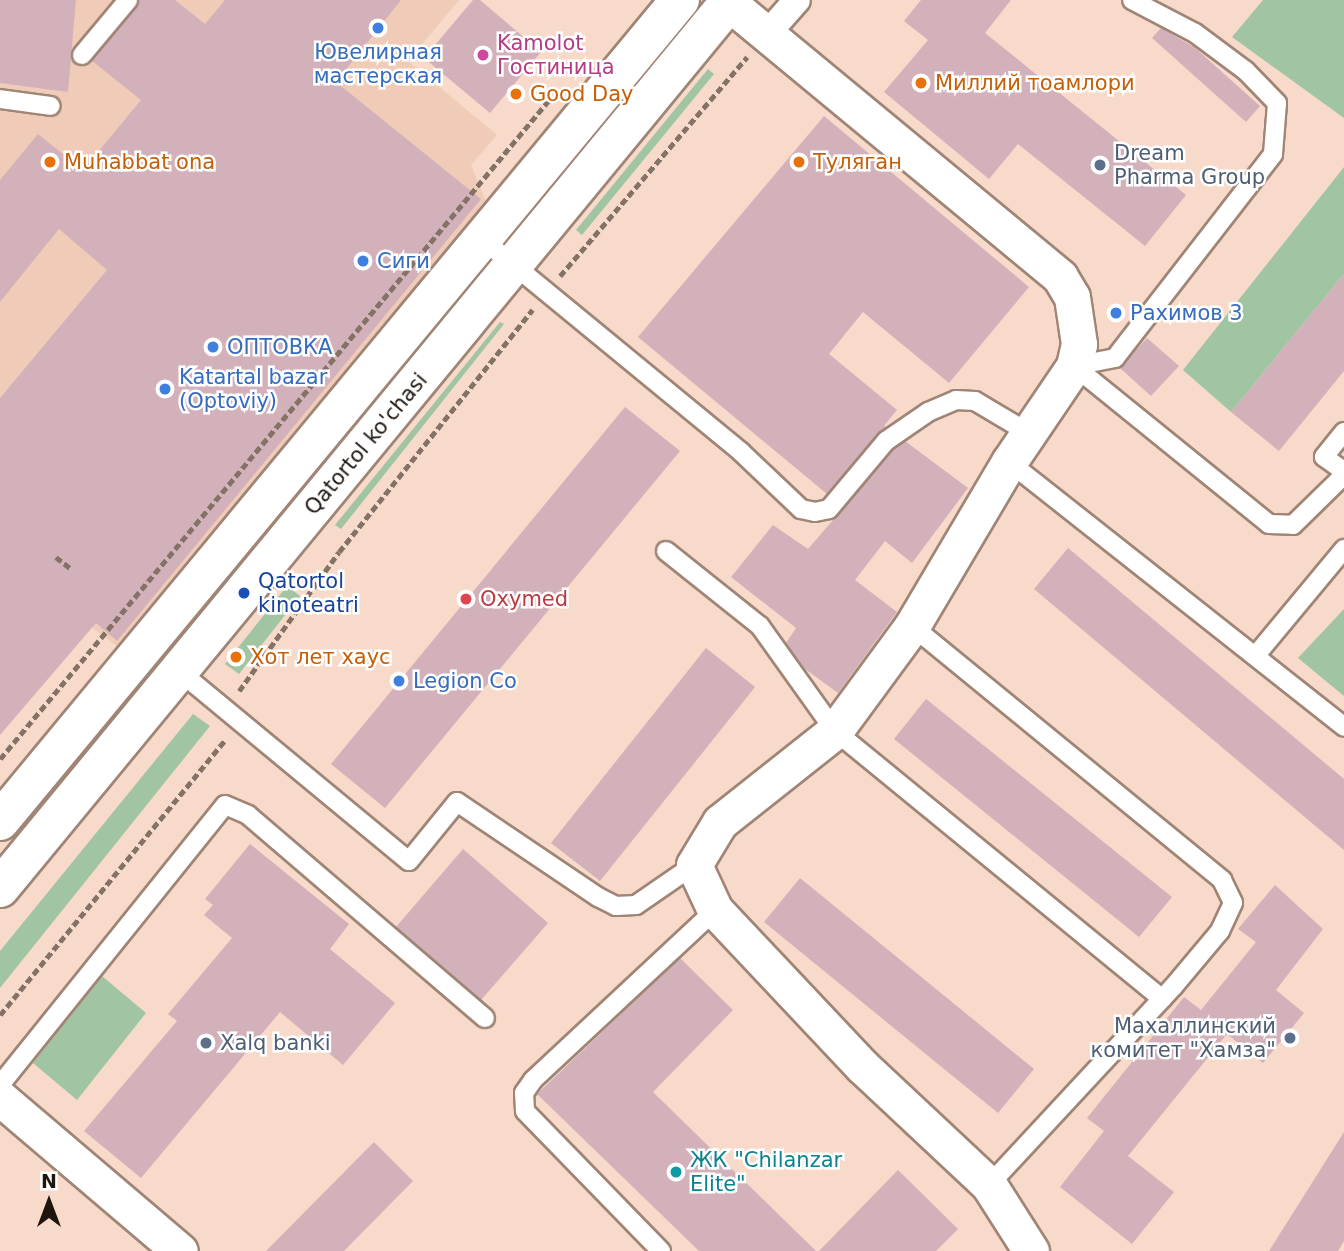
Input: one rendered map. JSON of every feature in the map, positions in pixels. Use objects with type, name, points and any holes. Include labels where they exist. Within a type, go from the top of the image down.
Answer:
[{"type":"main road","points":[[674,2],[723,8]]},
{"type":"main road","name":"Qatortol ko'chasi","points":[[0,821],[482,239],[674,2]]},
{"type":"main road","name":"Qatortol ko'chasi","points":[[0,888],[723,8]]},
{"type":"main road","points":[[146,644],[179,671]]},
{"type":"street","points":[[767,34],[797,0]]},
{"type":"street","points":[[723,8],[767,34],[1060,277],[1072,297],[1079,344],[1074,366],[1009,463],[912,626],[835,731],[720,822],[694,865],[715,910],[863,1067],[989,1185],[1030,1251]]},
{"type":"street","points":[[0,1098],[180,1251]]},
{"type":"lane","points":[[82,55],[128,0]]},
{"type":"lane","points":[[1074,366],[1115,358],[1273,154],[1277,103],[1245,71],[1195,33],[1132,0]]},
{"type":"lane","points":[[0,99],[51,106]]},
{"type":"lane","points":[[482,239],[741,452],[801,509],[815,512],[829,509],[886,441],[928,412],[956,400],[975,401],[1029,433]]},
{"type":"lane","points":[[1074,366],[1269,524],[1293,525],[1344,473],[1324,457],[1344,432]]},
{"type":"lane","points":[[1009,463],[1344,727]]},
{"type":"lane","points":[[1256,655],[1344,549]]},
{"type":"lane","points":[[666,551],[760,626],[835,731],[1162,999]]},
{"type":"lane","points":[[912,626],[1223,880],[1233,903],[1220,931],[1162,999],[989,1185]]},
{"type":"lane","points":[[179,671],[409,861],[457,802],[598,897],[617,906],[636,905],[694,865]]},
{"type":"lane","points":[[0,1085],[225,805],[248,815],[485,1018]]},
{"type":"lane","points":[[661,1251],[525,1111],[524,1093],[533,1080],[715,910]]},
{"type":"path","points":[[0,1015],[240,722],[239,687],[417,452],[547,292],[767,34]]},
{"type":"path","points":[[0,759],[554,94]]},
{"type":"path","points":[[56,557],[70,568]]},
{"type":"shaded area","name":"Katartal bazar (Optoviy)","points":[[0,0],[459,0],[408,61],[497,135],[471,165],[486,201],[117,646],[91,627],[0,581]]},
{"type":"green space","points":[[1263,0],[1344,0],[1344,118],[1232,37]]},
{"type":"green space","points":[[708,69],[714,74],[582,235],[576,230]]},
{"type":"green space","points":[[1344,167],[1344,274],[1231,412],[1183,370]]},
{"type":"green space","points":[[500,322],[504,324],[341,529],[335,525]]},
{"type":"green space","points":[[287,586],[300,596],[239,674],[225,664]]},
{"type":"green space","points":[[1344,609],[1344,696],[1298,658]]},
{"type":"green space","points":[[193,714],[210,726],[0,988],[0,951]]},
{"type":"green space","points":[[102,976],[146,1013],[77,1100],[33,1063]]},
{"type":"building","points":[[0,0],[76,0],[68,92],[0,83]]},
{"type":"building","name":"Katartal bazar (Optoviy)","points":[[139,0],[175,0],[205,24],[225,0],[401,0],[336,82],[481,199],[117,641],[96,623],[0,735],[0,398],[107,270],[59,229],[0,302],[0,180],[38,134],[83,170],[141,100],[92,61],[137,7]]},
{"type":"building","name":"Kamolot Гостиница","points":[[473,0],[480,0],[541,52],[490,113],[424,58]]},
{"type":"building","points":[[921,0],[1011,0],[985,33],[1186,195],[1145,246],[1018,144],[989,179],[884,92],[928,40],[904,21]]},
{"type":"building","points":[[1161,28],[1194,47],[1260,106],[1246,122],[1152,38]]},
{"type":"building","points":[[824,116],[1029,287],[949,383],[863,312],[829,354],[897,410],[884,426],[886,427],[827,494],[638,337]]},
{"type":"building","points":[[1344,274],[1344,371],[1279,451],[1231,412]]},
{"type":"building","points":[[1147,338],[1179,366],[1151,396],[1120,368]]},
{"type":"building","points":[[625,407],[680,451],[385,808],[331,764]]},
{"type":"building","points":[[905,441],[968,488],[912,563],[885,541],[855,580],[897,612],[838,693],[805,669],[786,643],[796,628],[731,577],[773,525],[808,549],[894,449]]},
{"type":"building","points":[[1068,548],[1344,779],[1344,850],[1034,589]]},
{"type":"building","points":[[706,648],[755,687],[600,881],[551,843]]},
{"type":"building","points":[[926,699],[1172,897],[1139,937],[894,739]]},
{"type":"building","name":"Xalq banki","points":[[250,844],[349,924],[330,949],[395,1003],[343,1065],[280,1012],[141,1178],[84,1131],[177,1021],[168,1014],[232,938],[204,915],[213,905],[205,899]]},
{"type":"building","points":[[463,849],[548,923],[481,1000],[396,927]]},
{"type":"building","points":[[800,878],[1034,1069],[998,1113],[764,922]]},
{"type":"building","points":[[1275,885],[1323,929],[1276,990],[1304,1013],[1263,1063],[1227,1034],[1128,1156],[1174,1192],[1132,1244],[1060,1187],[1104,1131],[1087,1118],[1184,997],[1201,1010],[1256,942],[1238,929]]},
{"type":"building","name":"ЖК \"Chilanzar Elite\"","points":[[680,958],[733,1010],[653,1092],[816,1251],[699,1251],[537,1094]]},
{"type":"building","points":[[1344,1132],[1344,1241],[1338,1251],[1269,1251]]},
{"type":"building","points":[[374,1142],[413,1181],[344,1251],[266,1251]]},
{"type":"building","name":"ЖК \"Chilanzar Elite\"","points":[[898,1170],[958,1229],[936,1251],[819,1251]]},
{"type":"place","name":"Ювелирная мастерская","points":[[378,28]]},
{"type":"place","name":"Kamolot Гостиница","points":[[483,55]]},
{"type":"place","name":"Миллий тоамлори","points":[[921,83]]},
{"type":"place","name":"Good Day","points":[[516,94]]},
{"type":"place","name":"Muhabbat ona","points":[[50,162]]},
{"type":"place","name":"Туляган","points":[[799,162]]},
{"type":"place","name":"Dream Pharma Group","points":[[1100,165]]},
{"type":"place","name":"Сиги","points":[[363,261]]},
{"type":"place","name":"Рахимов 3","points":[[1116,313]]},
{"type":"place","name":"ОПТОВКА","points":[[213,347]]},
{"type":"place","name":"Katartal bazar (Optoviy)","points":[[165,389]]},
{"type":"place","name":"Qatortol kinoteatri","points":[[244,593]]},
{"type":"place","name":"Oxymed","points":[[466,599]]},
{"type":"place","name":"Хот лет хаус","points":[[236,657]]},
{"type":"place","name":"Legion Co","points":[[399,681]]},
{"type":"place","name":"Махаллинский комитет \"Хамза\"","points":[[1290,1038]]},
{"type":"place","name":"Xalq banki","points":[[206,1043]]},
{"type":"place","name":"ЖК \"Chilanzar Elite\"","points":[[676,1172]]}]
